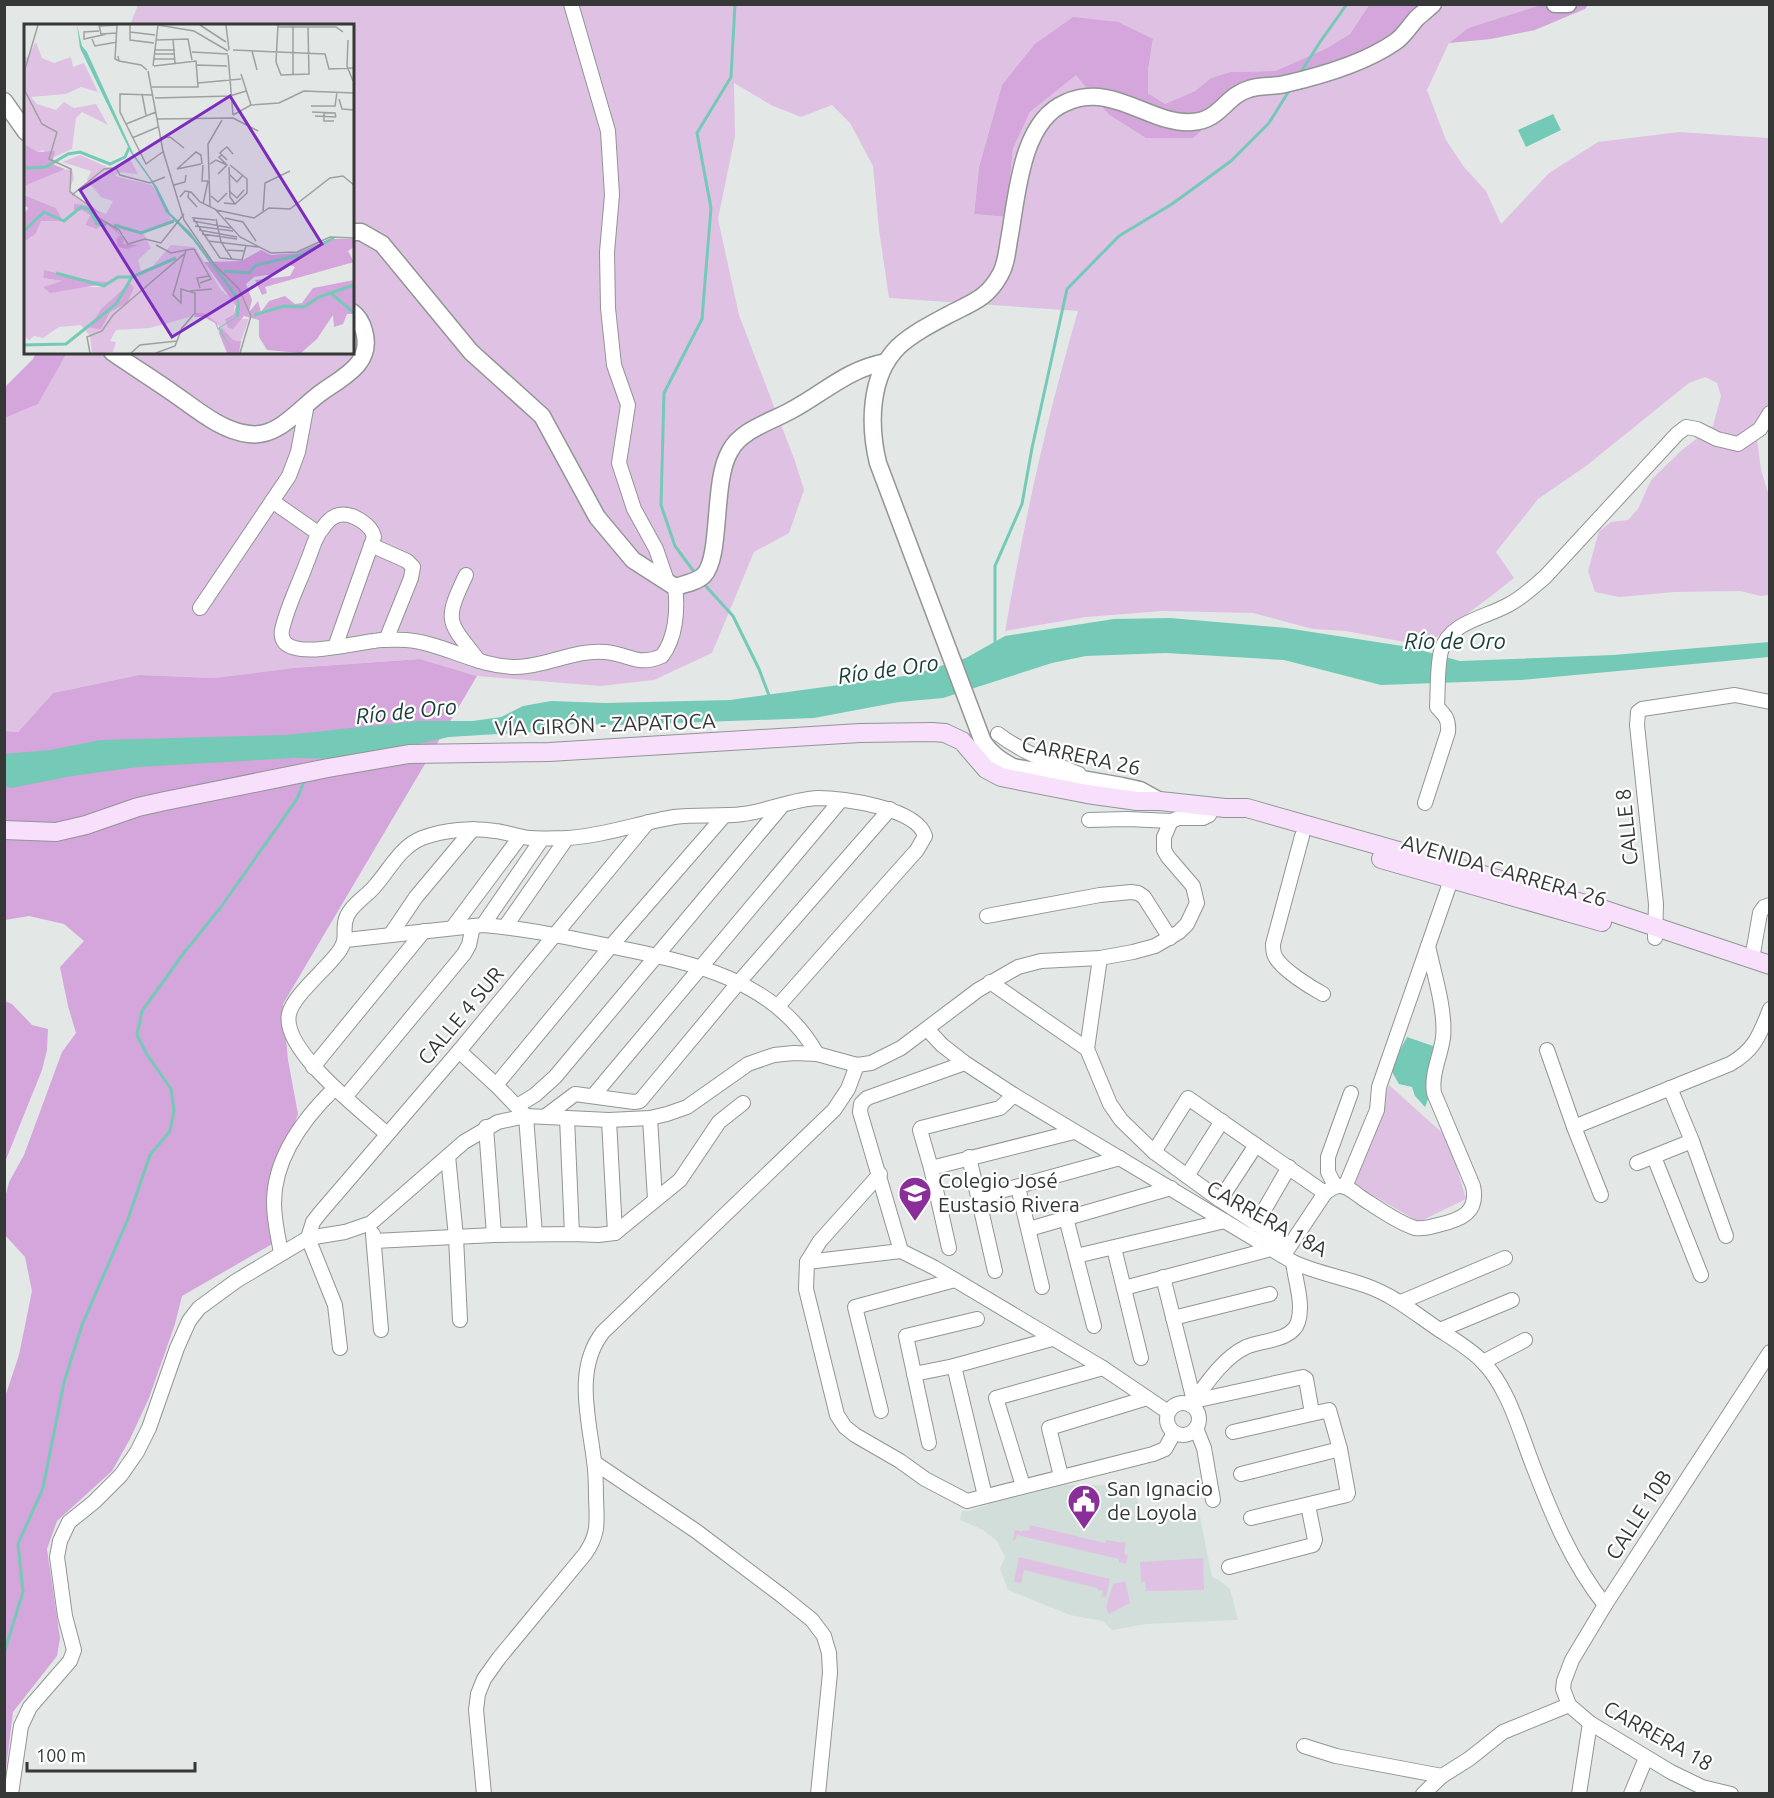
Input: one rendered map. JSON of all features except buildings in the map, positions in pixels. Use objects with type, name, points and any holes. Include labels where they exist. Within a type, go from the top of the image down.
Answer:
[{"type":"main road","name":"VÍA GIRÓN - ZAPATOCA","points":[[4,830],[56,832],[86,825],[138,807],[328,768],[409,754],[549,752],[860,733],[945,733],[962,741],[986,769],[1000,777],[1087,794],[1137,801],[1160,801]]},
{"type":"main road","name":"AVENIDA CARRERA 26","points":[[1160,801],[1219,808],[1247,808],[1655,932],[1770,978]]},
{"type":"main road","name":"AVENIDA CARRERA 26","points":[[1219,808],[1242,818],[1451,880],[1655,932],[1770,965]]},
{"type":"street","points":[[335,647],[355,585],[374,537],[368,525],[349,515],[338,515],[329,520],[318,533],[291,603],[282,638],[294,647],[335,647],[386,640],[410,641],[479,662],[518,667],[546,664],[590,652],[606,651],[641,662],[662,656],[671,642],[677,603],[656,549],[634,508],[619,464],[628,405],[614,365],[608,308],[607,252],[612,195],[608,130],[571,4]]},
{"type":"street","points":[[354,232],[361,232],[382,244],[471,351],[542,416],[597,517],[633,560],[671,584],[700,578],[714,548],[718,492],[726,457],[732,447],[747,434],[792,410],[842,377],[868,365],[886,362],[908,339],[982,298],[993,287],[1004,269],[1024,159],[1033,136],[1046,117],[1063,103],[1083,97],[1106,98],[1172,121],[1208,120],[1233,98],[1248,89],[1284,84],[1372,56],[1397,41],[1433,4]]},
{"type":"street","points":[[1554,4],[1568,4]]},
{"type":"street","points":[[4,101],[24,129]]},
{"type":"street","points":[[115,354],[209,417],[233,430],[249,434],[264,434],[279,427],[356,368],[362,359],[366,339],[358,316],[354,313]]},
{"type":"street","name":"CARRERA 26","points":[[886,362],[872,412],[873,443],[878,463],[946,639],[975,724],[989,751],[1013,767],[1140,790],[1160,801]]},
{"type":"street","points":[[200,608],[289,476],[294,464],[307,404]]},
{"type":"street","points":[[1425,803],[1448,732],[1449,722],[1446,715],[1437,708],[1441,650],[1449,637],[1461,626],[1522,597],[1545,577],[1686,427],[1738,444],[1761,429],[1770,413]]},
{"type":"street","points":[[272,501],[318,533]]},
{"type":"street","points":[[371,545],[407,561],[413,567],[411,578],[386,640]]},
{"type":"street","points":[[466,576],[450,613],[452,625],[479,662]]},
{"type":"street","name":"CALLE 8","points":[[1655,932],[1656,904],[1637,724],[1638,712],[1642,709],[1735,695],[1770,702]]},
{"type":"street","points":[[998,734],[1013,745],[1042,760],[1101,782]]},
{"type":"street","points":[[387,1134],[313,1067],[294,1039],[289,1014],[294,1004],[329,965],[346,940],[344,928],[349,912],[375,886],[399,855],[411,844],[424,838],[473,829],[520,837],[567,838],[648,822],[699,815],[724,816],[781,807],[818,798],[890,809],[923,828],[925,836],[922,844],[778,1006]]},
{"type":"street","points":[[593,1096],[841,800]]},
{"type":"street","points":[[11,1794],[21,1726],[30,1707],[70,1661],[74,1650],[65,1616],[57,1557],[60,1541],[69,1522],[94,1502],[137,1452],[149,1428],[181,1339],[189,1321],[199,1308],[220,1291],[308,1238],[345,1232],[371,1223],[448,1156],[486,1127],[521,1111],[555,1077],[781,807]]},
{"type":"street","points":[[1089,820],[1171,821],[1179,818],[1203,818],[1219,808]]},
{"type":"street","points":[[555,1077],[575,1094],[640,1101],[739,982],[890,809]]},
{"type":"street","points":[[496,1085],[611,946],[724,816]]},
{"type":"street","points":[[459,1051],[521,1111],[567,1118],[609,1120],[650,1118],[687,1107],[738,1070],[762,1058],[794,1053],[817,1054],[857,1065],[871,1063],[885,1058],[928,1030],[1007,971],[1030,963],[1100,958],[1133,952],[1170,938],[1187,924],[1197,903],[1192,886],[1164,850],[1164,837],[1171,821]]},
{"type":"street","name":"CALLE 4 SUR","points":[[308,1238],[320,1213],[459,1051],[648,822]]},
{"type":"street","points":[[391,934],[416,897],[473,829]]},
{"type":"street","points":[[1302,836],[1273,944],[1273,952],[1276,960],[1323,994]]},
{"type":"street","points":[[453,927],[520,837]]},
{"type":"street","points":[[505,927],[567,838]]},
{"type":"street","points":[[281,1253],[275,1223],[274,1200],[277,1178],[298,1130],[313,1109],[340,1092],[464,954],[478,925],[542,839]]},
{"type":"street","points":[[1124,1288],[1163,1277],[1284,1253],[1335,1189],[1377,1110],[1378,1087],[1451,880]]},
{"type":"street","points":[[987,916],[1100,895],[1131,892],[1144,897],[1170,938]]},
{"type":"street","points":[[1752,958],[1760,913],[1764,907],[1770,905]]},
{"type":"street","points":[[346,940],[478,925],[556,935],[657,956],[721,974],[739,982],[778,1006],[793,1019],[808,1037],[817,1054]]},
{"type":"street","points":[[313,1067],[424,931]]},
{"type":"street","points":[[1154,1152],[1188,1098],[1289,1167],[1416,1228],[1461,1218],[1469,1212],[1474,1203],[1473,1186],[1434,1093],[1432,1083],[1443,1037],[1443,1022],[1428,946]]},
{"type":"street","points":[[1100,958],[1087,1049],[1110,1104],[1121,1120],[1154,1152],[1256,1224],[1284,1253],[1300,1310],[1298,1323],[1293,1331],[1235,1354],[1222,1365],[1192,1403]]},
{"type":"street","points":[[990,982],[1087,1049]]},
{"type":"street","points":[[1574,1127],[1743,1057],[1753,1047],[1770,1009]]},
{"type":"street","name":"CARRERA 18A","points":[[928,1030],[942,1045],[965,1063],[1074,1132],[1225,1221],[1324,1275],[1365,1285],[1401,1302],[1475,1354],[1492,1372],[1506,1397],[1543,1491],[1576,1563],[1586,1581],[1605,1605]]},
{"type":"street","points":[[1547,1050],[1601,1194]]},
{"type":"street","points":[[901,1251],[860,1112],[861,1104],[867,1098],[965,1063]]},
{"type":"street","points":[[484,1794],[476,1710],[478,1694],[491,1668],[593,1543],[596,1535],[595,1463],[587,1411],[586,1373],[589,1358],[598,1338],[834,1110],[848,1089],[857,1065]]},
{"type":"street","points":[[1670,1088],[1692,1141],[1726,1236]]},
{"type":"street","points":[[1335,1189],[1328,1172],[1328,1157],[1351,1093]]},
{"type":"street","points":[[547,1115],[575,1094]]},
{"type":"street","points":[[949,1248],[920,1128],[1000,1108],[1014,1095]]},
{"type":"street","points":[[374,1241],[494,1235],[615,1233],[687,1172],[719,1122],[743,1103]]},
{"type":"street","points":[[521,1111],[535,1234]]},
{"type":"street","points":[[567,1118],[572,1234]]},
{"type":"street","points":[[650,1118],[655,1199]]},
{"type":"street","points":[[609,1120],[615,1233]]},
{"type":"street","points":[[1187,1176],[1222,1121]]},
{"type":"street","points":[[486,1127],[494,1235]]},
{"type":"street","points":[[931,1168],[1074,1132]]},
{"type":"street","points":[[1637,1163],[1692,1141]]},
{"type":"street","points":[[1220,1200],[1256,1144]]},
{"type":"street","points":[[448,1156],[456,1237],[460,1320]]},
{"type":"street","points":[[969,1157],[995,1271]]},
{"type":"street","points":[[1654,1157],[1701,1275]]},
{"type":"street","points":[[979,1197],[1120,1158]]},
{"type":"street","points":[[1256,1224],[1289,1167]]},
{"type":"street","points":[[880,1174],[820,1241],[807,1262],[806,1289],[837,1415],[845,1427],[925,1479],[967,1501],[1153,1454],[1165,1449],[1174,1433]]},
{"type":"street","points":[[1018,1187],[1042,1287]]},
{"type":"street","points":[[1029,1229],[1171,1188]]},
{"type":"street","points":[[1066,1218],[1094,1326]]},
{"type":"street","points":[[1076,1256],[1225,1221]]},
{"type":"street","points":[[371,1223],[381,1330]]},
{"type":"street","points":[[308,1238],[335,1305],[340,1348]]},
{"type":"street","points":[[1114,1248],[1141,1358]]},
{"type":"street","points":[[807,1262],[901,1251],[935,1268],[1103,1368],[1168,1412]]},
{"type":"street","points":[[1401,1302],[1504,1258]]},
{"type":"street","points":[[1163,1277],[1192,1403],[1198,1413],[1199,1423],[1193,1432],[1184,1436],[1174,1433],[1168,1426],[1168,1412],[1178,1404],[1192,1403],[1303,1377],[1306,1379],[1312,1413]]},
{"type":"street","points":[[881,1411],[855,1307],[955,1280]]},
{"type":"street","points":[[1173,1318],[1270,1294]]},
{"type":"street","points":[[1440,1330],[1512,1300]]},
{"type":"street","points":[[929,1443],[906,1336],[977,1319]]},
{"type":"street","points":[[914,1374],[954,1366],[1052,1339]]},
{"type":"street","points":[[1484,1362],[1526,1340]]},
{"type":"street","name":"CALLE 10B","points":[[1569,1706],[1563,1689],[1566,1671],[1605,1605],[1770,1352]]},
{"type":"street","points":[[954,1366],[985,1496]]},
{"type":"street","points":[[1023,1486],[996,1398],[1103,1368]]},
{"type":"street","points":[[1061,1476],[1049,1428],[1147,1398]]},
{"type":"street","points":[[1233,1432],[1327,1410],[1330,1411],[1340,1449],[1348,1494],[1251,1518]]},
{"type":"street","points":[[1196,1428],[1204,1448],[1213,1500]]},
{"type":"street","points":[[1241,1474],[1340,1449]]},
{"type":"street","points":[[595,1463],[696,1531],[781,1595],[812,1620],[824,1636],[829,1653],[830,1673],[818,1794]]},
{"type":"street","points":[[1229,1568],[1313,1545],[1315,1540],[1308,1505]]},
{"type":"street","points":[[1423,1794],[1442,1776],[1469,1759],[1503,1732],[1569,1706]]},
{"type":"street","name":"CARRERA 18","points":[[1569,1706],[1590,1723],[1671,1772],[1711,1791],[1731,1794]]},
{"type":"street","points":[[1579,1794],[1590,1723]]},
{"type":"street","points":[[1304,1746],[1336,1756],[1442,1776]]},
{"type":"street","points":[[1631,1794],[1646,1758]]},
{"type":"shaded area","points":[[1533,4],[1540,6],[1468,28],[1449,43],[1427,90],[1446,140],[1464,167],[1486,191],[1501,224],[1549,173],[1598,142],[1679,132],[1769,138],[1770,424],[1757,438],[1761,470],[1769,496],[1769,595],[1761,596],[1740,591],[1675,592],[1619,597],[1595,592],[1588,571],[1599,531],[1611,522],[1628,520],[1638,509],[1651,480],[1682,450],[1713,426],[1721,396],[1717,383],[1705,377],[1689,383],[1586,466],[1538,499],[1496,552],[1514,578],[1426,646],[1346,631],[1313,629],[1253,613],[1162,611],[1086,617],[1005,631],[1037,470],[1078,311],[889,298],[873,166],[850,123],[832,105],[801,117],[771,105],[734,83],[735,136],[718,219],[739,315],[804,490],[789,533],[754,552],[712,653],[654,680],[601,686],[477,676],[420,659],[293,668],[214,678],[139,675],[53,693],[18,732],[5,731],[5,418],[38,404],[66,354],[354,354],[354,24],[130,24],[138,5],[1369,5],[1350,34],[1327,48],[1275,71],[1230,72],[1211,78],[1195,91],[1165,104],[1148,93],[1148,70],[1153,39],[1002,85],[979,167],[974,214],[1006,217],[1013,149],[1030,112],[1076,74],[1108,114],[1236,99],[1436,5]]},
{"type":"shaded area","points":[[1369,5],[1436,5],[1346,70],[1277,94],[1236,99],[1193,138],[1146,138],[1108,114],[1076,75],[1030,112],[1013,149],[1006,217],[974,214],[979,167],[1002,85],[1035,44],[1073,17],[1118,22],[1153,39],[1148,70],[1148,93],[1165,104],[1195,91],[1211,78],[1230,72],[1275,71],[1327,48],[1350,34]]},
{"type":"shaded area","points":[[1533,5],[1588,5],[1585,9],[1535,30],[1491,39],[1449,43],[1468,28],[1538,6]]},
{"type":"shaded area","points":[[1553,114],[1561,130],[1526,147],[1518,130]]},
{"type":"shaded area","points":[[36,354],[66,354],[38,404],[5,418],[5,387]]},
{"type":"shaded area","points":[[1170,618],[1286,628],[1409,647],[1460,661],[1613,655],[1769,642],[1769,657],[1521,680],[1381,685],[1284,660],[1166,653],[1086,656],[1052,663],[943,698],[899,702],[814,718],[621,725],[573,724],[533,732],[449,737],[353,759],[295,758],[138,767],[72,776],[11,788],[5,786],[4,754],[50,750],[101,740],[286,735],[417,721],[473,721],[501,717],[523,706],[551,701],[606,703],[730,700],[912,675],[966,658],[1005,636],[1114,619]]},
{"type":"shaded area","points":[[420,659],[477,676],[283,1004],[288,1060],[298,1114],[271,1192],[274,1243],[182,1296],[175,1324],[149,1398],[130,1439],[112,1471],[57,1521],[47,1549],[60,1638],[57,1656],[13,1712],[5,1777],[5,1397],[19,1355],[32,1291],[25,1257],[5,1235],[5,1198],[9,1182],[24,1155],[62,1052],[76,1033],[60,967],[84,941],[64,924],[29,916],[5,920],[5,731],[18,732],[53,693],[139,675],[214,678],[293,668]]},
{"type":"shaded area","points":[[5,1001],[12,1004],[32,1025],[48,1029],[47,1050],[42,1070],[5,1162]]},
{"type":"shaded area","points":[[1407,1037],[1436,1047],[1435,1062],[1426,1079],[1428,1099],[1425,1107],[1415,1096],[1412,1087],[1399,1084],[1392,1072]]},
{"type":"shaded area","points":[[1389,1085],[1448,1138],[1466,1199],[1419,1222],[1355,1185]]},
{"type":"shaded area","points":[[1045,1484],[1135,1486],[1141,1518],[1199,1512],[1212,1577],[1230,1589],[1238,1620],[1147,1624],[1112,1630],[1103,1621],[1070,1615],[1008,1590],[1000,1569],[1005,1557],[997,1541],[983,1530],[960,1520],[962,1511],[970,1511]]},
{"type":"shaded area","points":[[1030,1525],[1105,1543],[1106,1540],[1126,1543],[1124,1554],[1128,1555],[1126,1564],[1119,1562],[1119,1559],[1017,1535],[1013,1540],[1015,1530],[1029,1531]]},
{"type":"shaded area","points":[[1019,1557],[1110,1579],[1106,1597],[1102,1596],[1103,1591],[1097,1588],[1024,1570],[1021,1583],[1014,1582]]},
{"type":"shaded area","points":[[1203,1558],[1204,1590],[1146,1591],[1145,1582],[1141,1582],[1140,1562]]},
{"type":"shaded area","points":[[1125,1581],[1130,1603],[1109,1614],[1106,1608],[1113,1584]]},
{"type":"waterway","points":[[695,573],[675,546],[661,505],[664,393],[702,319],[711,208],[697,133],[731,77],[735,4]]},
{"type":"waterway","points":[[1299,75],[1347,4]]},
{"type":"waterway","points":[[995,646],[995,566],[1022,504],[1067,289],[1119,236],[1172,204],[1231,161],[1269,123],[1289,91]]},
{"type":"waterway","points":[[703,583],[733,616],[759,669],[770,698]]},
{"type":"waterway","points":[[4,1653],[23,1592],[18,1544],[43,1488],[64,1382],[82,1325],[128,1219],[150,1155],[170,1131],[174,1111],[171,1089],[146,1053],[137,1035],[142,1011],[183,954],[221,907],[297,799],[305,779]]},
{"type":"place","name":"Colegio José Eustasio Rivera","points":[[915,1222]]},
{"type":"place","name":"San Ignacio de Loyola","points":[[1084,1530]]},
{"type":"water label","name":"Río de Oro","points":[[1455,641]]},
{"type":"water label","name":"Río de Oro","points":[[888,669]]},
{"type":"water label","name":"Río de Oro","points":[[406,711]]}]
